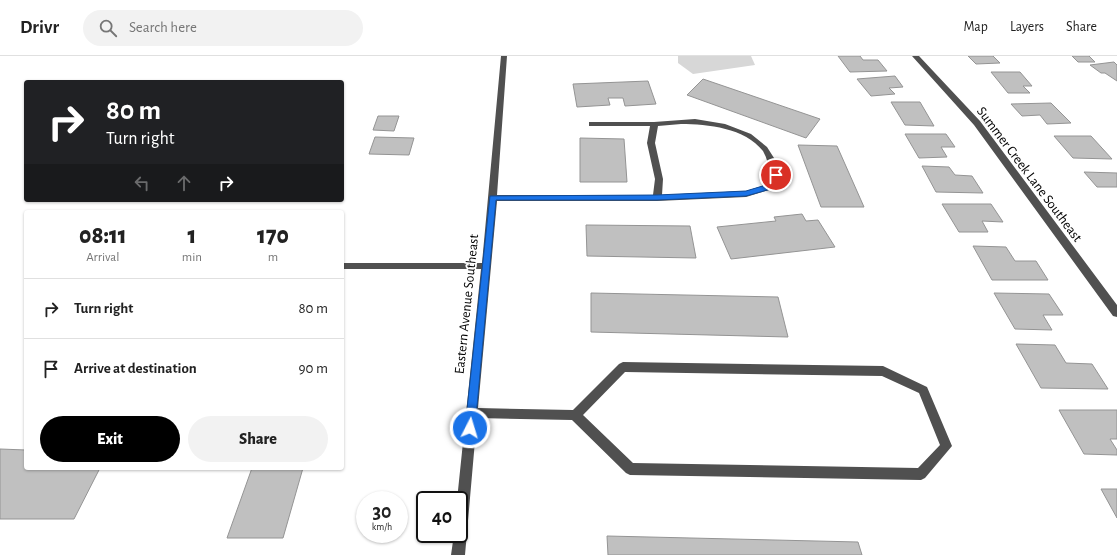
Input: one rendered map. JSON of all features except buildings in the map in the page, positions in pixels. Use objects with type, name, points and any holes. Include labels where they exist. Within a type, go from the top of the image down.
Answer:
[{"type":"street","name":"Eastern Avenue Southeast","points":[[458,555],[493,198],[504,56]]},
{"type":"street","name":"Summer Creek Lane Southeast","points":[[915,56],[977,123],[1117,313]]},
{"type":"street","points":[[493,198],[657,198],[746,194],[769,187],[776,175],[767,152],[750,137],[730,127],[706,122],[676,121],[654,124],[592,124]]},
{"type":"street","points":[[654,124],[651,143],[659,178],[657,198]]},
{"type":"street","points":[[344,266],[486,266]]},
{"type":"street","points":[[471,413],[576,415],[630,469],[921,474],[946,446],[923,390],[883,371],[623,367],[576,415]]},
{"type":"shaded area","points":[[678,56],[751,56],[755,65],[693,74],[678,63]]},
{"type":"route","points":[[470,428],[493,198],[657,198],[746,194],[769,187],[776,175]]}]
